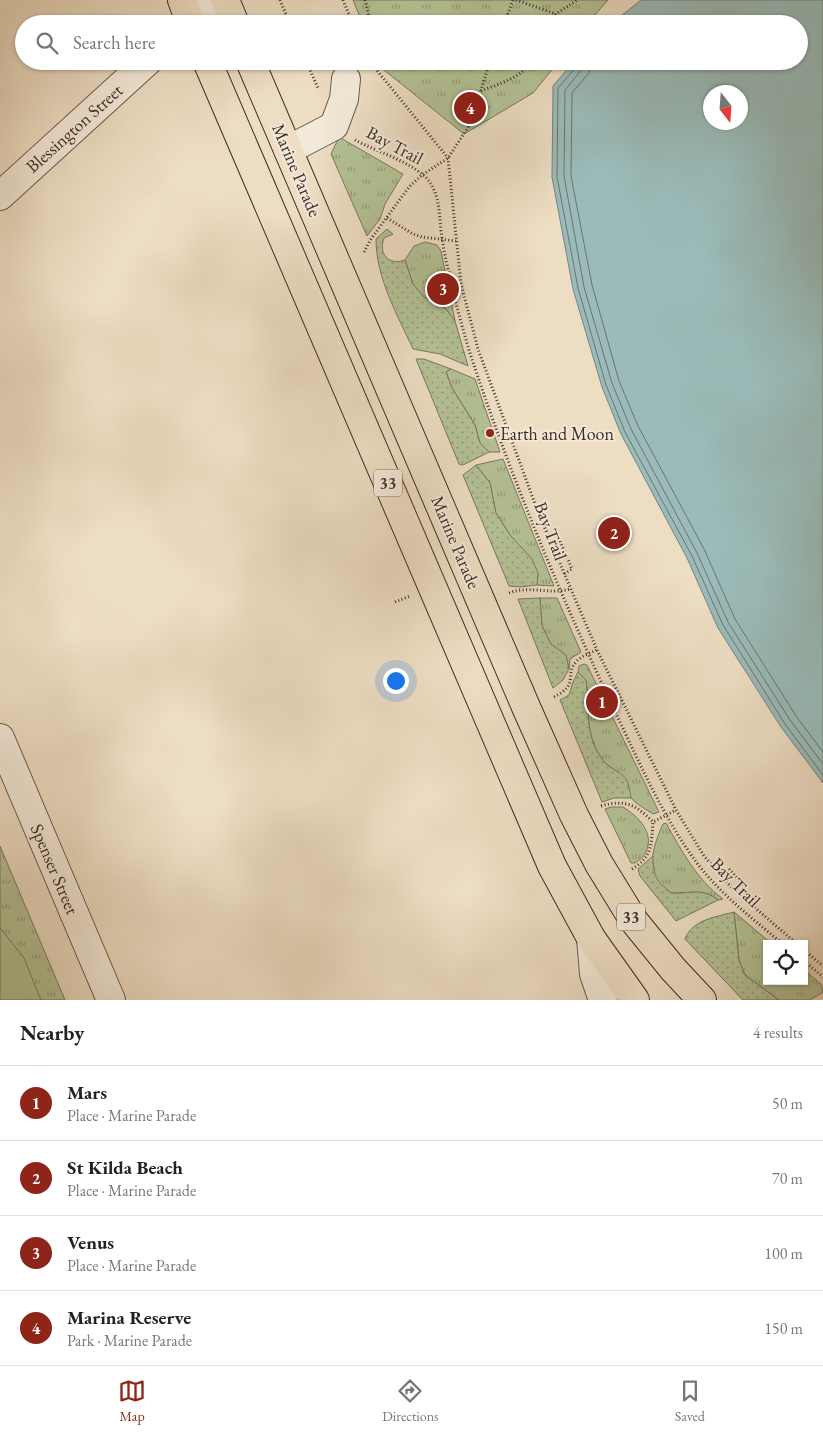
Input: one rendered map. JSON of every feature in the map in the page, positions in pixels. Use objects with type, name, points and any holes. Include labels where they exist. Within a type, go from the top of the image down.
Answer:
[{"type":"main road","points":[[182,0],[188,15]]},
{"type":"main road","points":[[225,0],[231,15]]},
{"type":"main road","name":"33","points":[[211,70],[552,866],[591,938],[635,1000]]},
{"type":"main road","name":"Marine Parade","points":[[254,70],[574,815],[599,864],[634,922],[702,1000]]},
{"type":"street","points":[[201,15],[217,0]]},
{"type":"street","name":"Blessington Street","points":[[0,196],[138,70]]},
{"type":"street","points":[[288,150],[334,126],[344,99],[346,79]]},
{"type":"street","name":"Spenser Street","points":[[0,738],[111,1000]]},
{"type":"street","points":[[591,938],[594,974],[602,1000]]},
{"type":"path","points":[[280,0],[286,15]]},
{"type":"path","points":[[343,0],[349,15]]},
{"type":"path","points":[[365,0],[369,15]]},
{"type":"path","points":[[508,15],[514,0],[556,14],[577,0]]},
{"type":"path","points":[[377,70],[448,158],[461,284],[478,349],[538,512],[597,650],[676,810],[704,856],[739,894],[792,940]]},
{"type":"path","points":[[364,252],[371,239],[409,187],[422,175],[448,158],[471,123],[487,70]]},
{"type":"path","points":[[481,91],[511,78],[524,70]]},
{"type":"path","name":"Bay Trail","points":[[334,126],[360,142],[417,170],[428,180],[436,194],[443,240],[459,315],[473,360],[498,433],[561,592],[588,654],[634,751],[668,815],[700,866],[719,888],[778,940]]},
{"type":"path","points":[[387,218],[412,234],[456,242]]},
{"type":"path","points":[[560,541],[572,569],[564,574]]},
{"type":"path","points":[[509,593],[523,589],[561,592],[570,589]]},
{"type":"path","points":[[554,697],[564,692],[569,686],[574,664],[577,660],[597,650]]},
{"type":"path","points":[[602,806],[618,802],[630,804],[653,822]]},
{"type":"path","points":[[653,822],[676,810]]},
{"type":"path","points":[[632,869],[644,861],[649,853],[653,822]]},
{"type":"path","points":[[729,869],[747,889],[739,894]]},
{"type":"path","points":[[808,953],[823,966]]},
{"type":"path","points":[[808,964],[823,977]]},
{"type":"green space","points":[[353,0],[608,0],[595,15],[359,15]]},
{"type":"green space","points":[[384,70],[552,70],[533,93],[464,134]]},
{"type":"green space","points":[[339,137],[403,174],[385,204],[380,219],[367,236],[331,154]]},
{"type":"green space","points":[[387,229],[393,234],[384,238],[382,249],[384,254],[390,260],[405,260],[413,284],[424,297],[446,309],[455,321],[468,366],[440,354],[413,349],[383,282],[376,239]]},
{"type":"green space","points":[[425,242],[437,245],[441,251],[455,321],[446,309],[424,298],[413,284],[405,260],[414,246]]},
{"type":"green space","points":[[416,359],[424,359],[451,369],[446,372],[452,388],[475,425],[480,443],[489,452],[463,465],[459,464]]},
{"type":"green space","points":[[451,369],[475,379],[500,452],[489,452],[480,443],[475,425],[452,388],[446,372]]},
{"type":"green space","points":[[503,459],[554,586],[537,585],[538,573],[496,513],[490,483],[476,465]]},
{"type":"green space","points":[[476,465],[490,483],[496,513],[510,535],[532,559],[538,573],[537,585],[509,586],[463,475]]},
{"type":"green space","points":[[540,598],[557,598],[581,652],[570,659],[569,669],[564,655],[547,639],[542,622]]},
{"type":"green space","points":[[540,598],[542,626],[551,644],[566,655],[569,669],[563,680],[553,688],[518,599]]},
{"type":"green space","points":[[587,665],[659,812],[653,814],[633,800],[625,779],[604,762],[596,750],[590,731],[586,680],[578,672],[579,666]]},
{"type":"green space","points":[[578,672],[586,680],[590,731],[596,750],[605,762],[626,779],[631,798],[614,798],[602,802],[560,700],[569,695]]},
{"type":"green space","points":[[623,807],[629,811],[639,820],[647,832],[648,845],[646,852],[635,863],[631,863],[605,809]]},
{"type":"green space","points":[[666,823],[697,874],[723,899],[718,900],[707,894],[696,892],[671,893],[657,881],[653,872],[652,858],[663,824]]},
{"type":"green space","points":[[0,846],[65,1000],[0,1000]]},
{"type":"green space","points":[[653,856],[656,877],[671,893],[701,892],[718,900],[676,921],[640,876],[638,869]]},
{"type":"green space","points":[[734,912],[767,940],[763,940],[763,985],[808,985],[808,973],[821,984],[823,992],[810,1000],[779,1000],[745,975],[739,960]]},
{"type":"green space","points":[[734,912],[739,960],[745,975],[779,1000],[743,1000],[685,939],[693,927],[699,923]]},
{"type":"green space","points":[[0,928],[24,958],[41,1000],[0,1000]]},
{"type":"water","points":[[641,0],[823,0],[823,783],[781,727],[718,628],[687,558],[621,434],[602,387],[573,289],[552,177],[553,86],[566,70],[808,70],[808,15],[622,15]]},
{"type":"place","name":"Marina Reserve","points":[[470,108]]},
{"type":"place","name":"Venus","points":[[443,289]]},
{"type":"place","name":"Earth and Moon","points":[[490,433]]},
{"type":"place","name":"St Kilda Beach","points":[[614,533]]},
{"type":"place","name":"Mars","points":[[602,702]]}]
